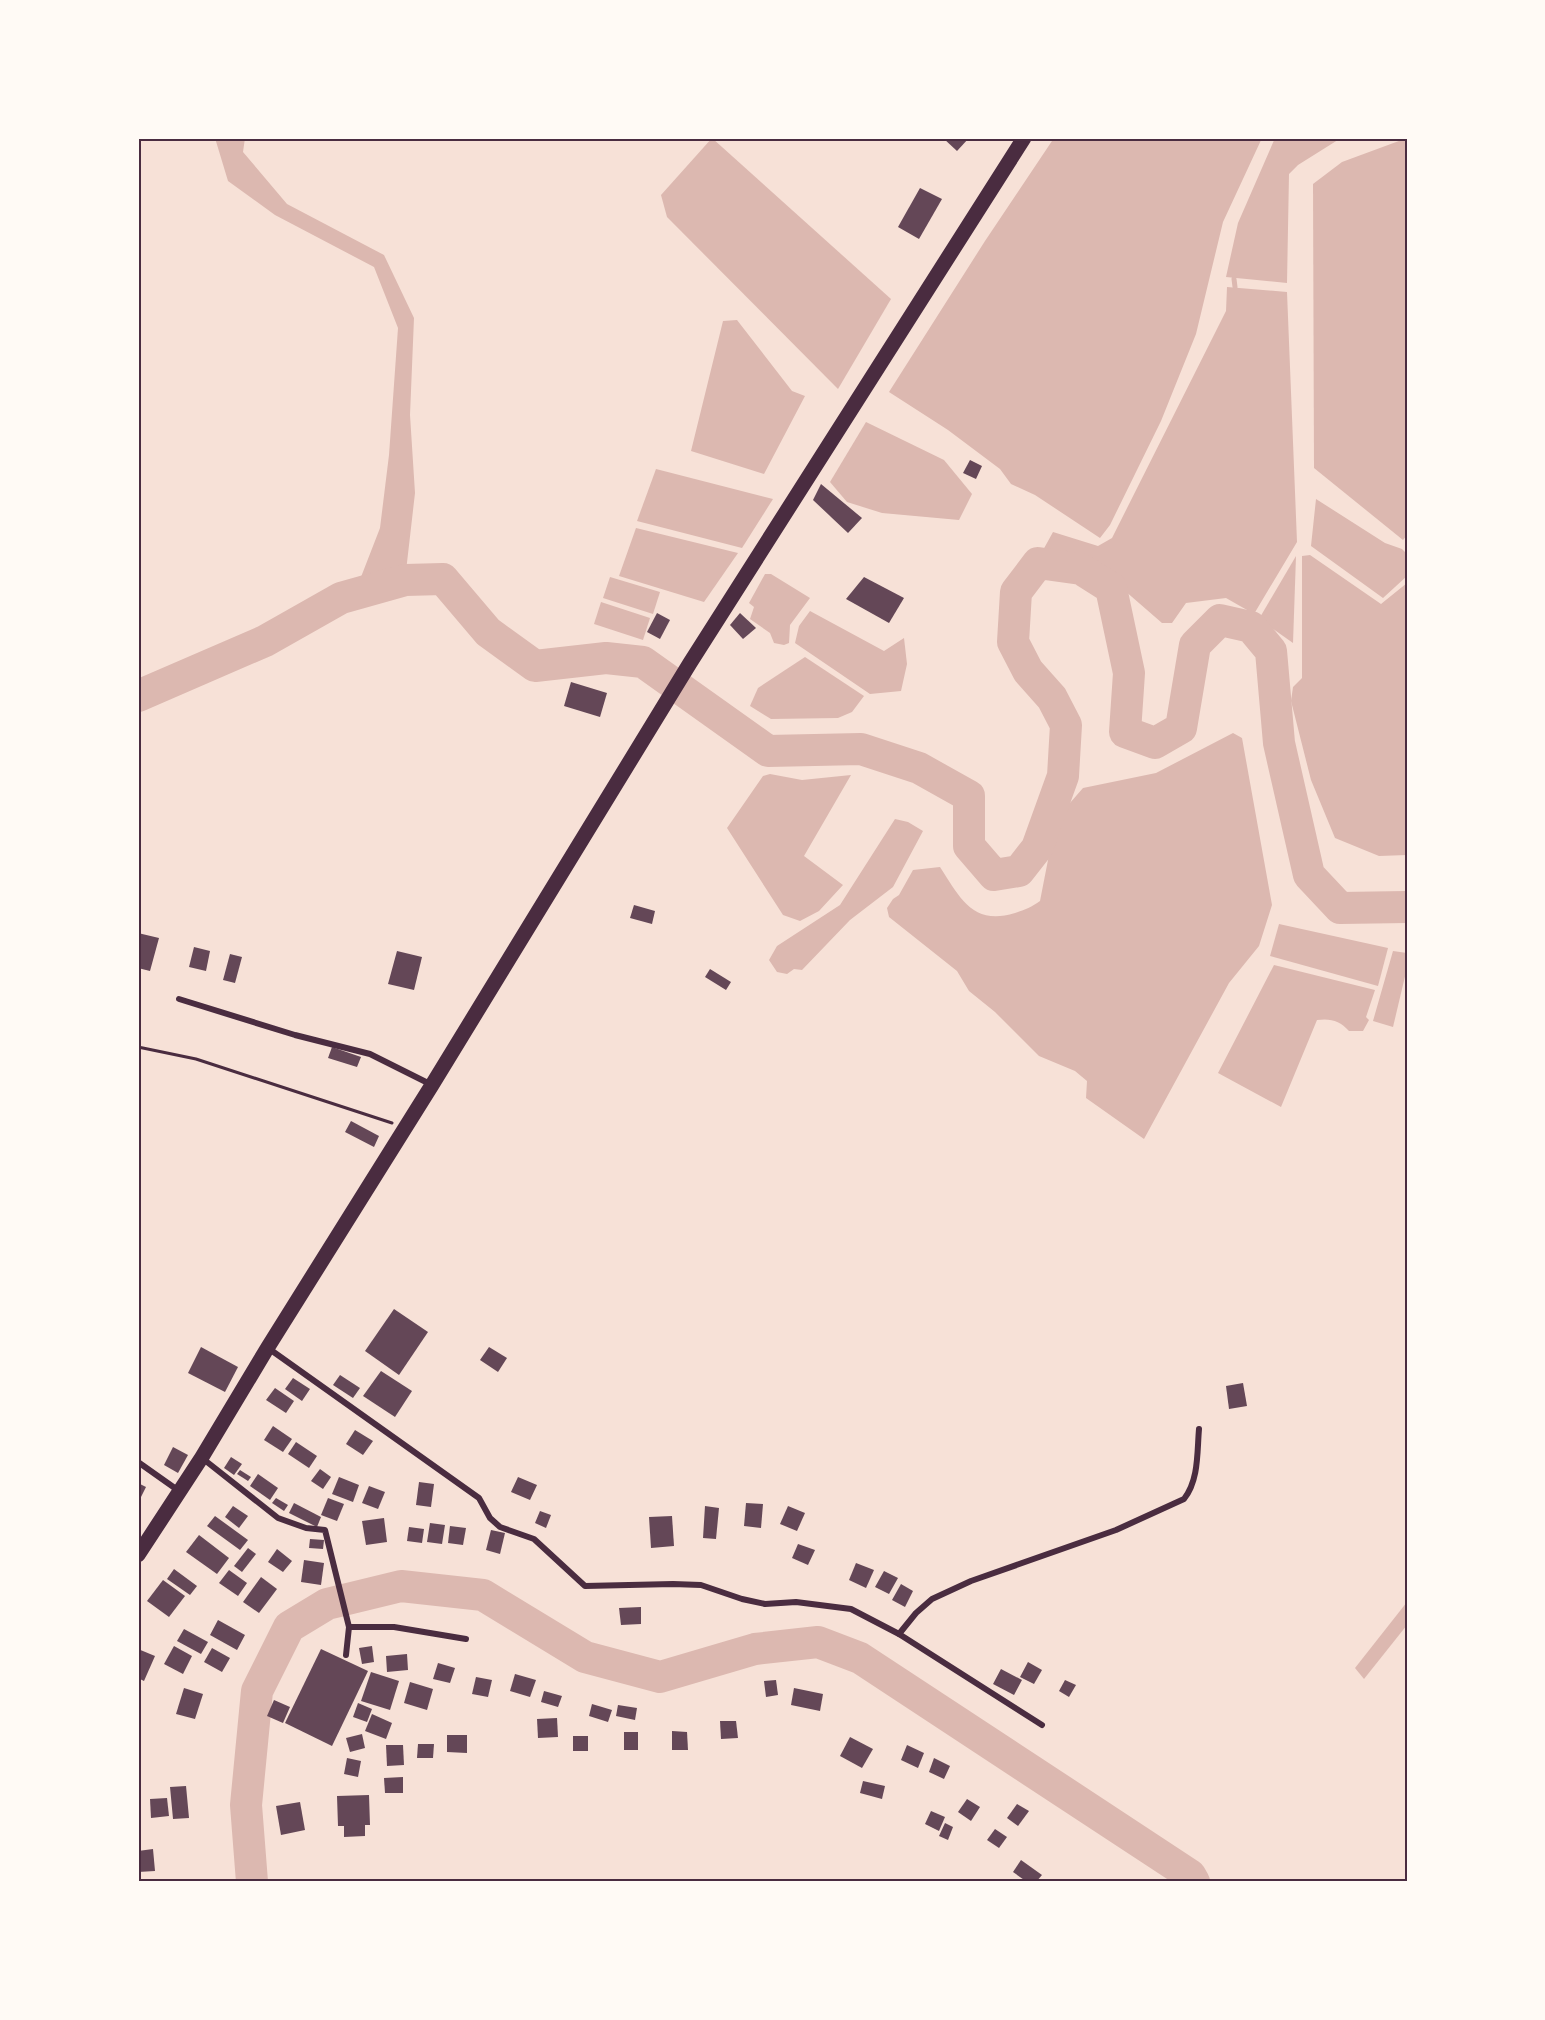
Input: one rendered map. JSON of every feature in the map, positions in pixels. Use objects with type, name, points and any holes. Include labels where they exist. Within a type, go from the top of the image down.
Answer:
[{"type":"main road","points":[[138,1555],[202,1457],[268,1347],[406,1128],[690,663],[1024,138]]},
{"type":"street","points":[[179,999],[295,1035],[370,1054],[432,1085]]},
{"type":"street","points":[[268,1347],[479,1498],[490,1518],[500,1527],[534,1539],[585,1586],[701,1585],[765,1604],[796,1602],[851,1610],[899,1634],[1042,1725]]},
{"type":"street","points":[[899,1634],[916,1613],[932,1599],[971,1581],[1116,1530],[1184,1499],[1191,1490],[1194,1480],[1199,1429]]},
{"type":"street","points":[[202,1457],[278,1518],[306,1528],[325,1530],[349,1627],[346,1655]]},
{"type":"street","points":[[138,1462],[179,1492]]},
{"type":"street","points":[[349,1627],[394,1627],[466,1639]]},
{"type":"path","points":[[138,1047],[196,1059],[406,1128]]},
{"type":"shaded area","points":[[215,138],[245,138],[243,152],[287,204],[384,255],[414,318],[410,415],[415,493],[405,580],[361,577],[380,528],[389,455],[398,328],[374,267],[275,215],[228,181]]},
{"type":"shaded area","points":[[712,138],[891,299],[838,389],[667,217],[661,195]]},
{"type":"shaded area","points":[[1054,138],[1262,138],[1223,222],[1196,334],[1161,421],[1110,525],[1100,538],[1035,495],[1011,484],[1000,469],[948,430],[889,392]]},
{"type":"shaded area","points":[[1275,138],[1341,138],[1298,165],[1289,174],[1287,283],[1226,277],[1238,223]]},
{"type":"shaded area","points":[[1407,138],[1407,535],[1403,540],[1314,468],[1313,184],[1342,162]]},
{"type":"shaded area","points":[[1227,287],[1287,292],[1297,542],[1254,614],[1226,598],[1186,603],[1172,623],[1162,623],[1094,564],[1042,552],[1053,532],[1098,546],[1112,538],[1226,311]]},
{"type":"shaded area","points":[[737,320],[792,391],[805,396],[764,474],[691,451],[723,321]]},
{"type":"shaded area","points":[[866,422],[944,460],[972,494],[959,520],[882,513],[847,502],[830,482]]},
{"type":"shaded area","points":[[656,469],[773,499],[742,548],[637,521]]},
{"type":"shaded area","points":[[1316,499],[1385,543],[1402,549],[1407,554],[1407,576],[1383,598],[1311,546]]},
{"type":"shaded area","points":[[636,528],[738,553],[704,602],[619,576]]},
{"type":"shaded area","points":[[1310,555],[1381,604],[1407,583],[1407,855],[1379,856],[1335,838],[1311,780],[1291,701],[1293,687],[1302,678],[1302,556]]},
{"type":"shaded area","points":[[1296,556],[1293,643],[1259,619]]},
{"type":"shaded area","points":[[765,574],[771,574],[810,598],[790,625],[789,643],[784,645],[774,643],[770,633],[750,619],[754,607],[749,603]]},
{"type":"shaded area","points":[[610,577],[660,592],[653,614],[603,598]]},
{"type":"shaded area","points":[[601,602],[650,618],[643,640],[594,624]]},
{"type":"shaded area","points":[[810,611],[884,651],[904,638],[907,664],[901,691],[870,694],[795,643],[799,626]]},
{"type":"shaded area","points":[[805,657],[864,696],[852,712],[838,718],[771,719],[750,706],[758,688]]},
{"type":"shaded area","points":[[1233,733],[1242,738],[1272,905],[1259,946],[1229,983],[1144,1139],[1086,1098],[1087,1081],[1075,1071],[1039,1056],[995,1012],[969,991],[957,971],[889,917],[887,908],[899,895],[913,870],[940,867],[961,899],[978,912],[988,916],[1001,916],[1031,907],[1040,901],[1056,819],[1083,788],[1156,773]]},
{"type":"shaded area","points":[[770,774],[802,780],[851,775],[804,856],[843,885],[819,911],[800,921],[783,915],[727,828],[763,776]]},
{"type":"shaded area","points":[[895,819],[908,822],[923,831],[893,887],[850,920],[802,970],[794,969],[787,974],[777,972],[769,960],[777,946],[840,905]]},
{"type":"shaded area","points":[[1279,924],[1388,948],[1378,986],[1270,956]]},
{"type":"shaded area","points":[[1393,951],[1407,953],[1407,968],[1393,1027],[1373,1021]]},
{"type":"shaded area","points":[[1274,965],[1375,990],[1366,1017],[1369,1020],[1363,1031],[1349,1031],[1339,1023],[1327,1019],[1317,1020],[1281,1107],[1218,1073]]},
{"type":"shaded area","points":[[1407,1602],[1407,1625],[1364,1679],[1355,1668]]},
{"type":"building","points":[[943,138],[969,138],[957,151]]},
{"type":"building","points":[[920,188],[942,199],[919,239],[898,227]]},
{"type":"building","points":[[970,460],[982,466],[976,479],[963,473]]},
{"type":"building","points":[[821,484],[862,518],[848,533],[813,500]]},
{"type":"building","points":[[864,577],[904,598],[889,623],[846,599]]},
{"type":"building","points":[[657,613],[670,620],[660,639],[647,632]]},
{"type":"building","points":[[740,613],[756,628],[743,639],[730,625]]},
{"type":"building","points":[[571,682],[607,693],[600,717],[564,706]]},
{"type":"building","points":[[634,905],[655,911],[652,924],[630,918]]},
{"type":"building","points":[[138,933],[159,938],[150,971],[138,968]]},
{"type":"building","points":[[194,947],[210,951],[206,971],[189,967]]},
{"type":"building","points":[[397,951],[422,957],[414,990],[388,984]]},
{"type":"building","points":[[230,954],[242,957],[235,983],[223,980]]},
{"type":"building","points":[[710,969],[731,982],[726,990],[705,977]]},
{"type":"building","points":[[332,1047],[361,1057],[357,1067],[328,1058]]},
{"type":"building","points":[[351,1121],[379,1136],[374,1147],[345,1132]]},
{"type":"building","points":[[394,1309],[428,1332],[399,1375],[365,1351]]},
{"type":"building","points":[[201,1347],[238,1367],[225,1392],[188,1373]]},
{"type":"building","points":[[489,1347],[507,1358],[498,1372],[480,1360]]},
{"type":"building","points":[[381,1371],[412,1391],[395,1417],[363,1396]]},
{"type":"building","points":[[340,1375],[360,1388],[353,1398],[333,1385]]},
{"type":"building","points":[[293,1378],[310,1389],[302,1401],[285,1389]]},
{"type":"building","points":[[1243,1383],[1247,1406],[1229,1409],[1226,1386]]},
{"type":"building","points":[[275,1388],[294,1401],[286,1413],[266,1400]]},
{"type":"building","points":[[273,1426],[292,1439],[283,1452],[264,1440]]},
{"type":"building","points":[[355,1430],[373,1441],[363,1455],[346,1444]]},
{"type":"building","points":[[296,1442],[317,1456],[309,1468],[288,1454]]},
{"type":"building","points":[[173,1447],[188,1455],[178,1473],[164,1465]]},
{"type":"building","points":[[231,1457],[242,1464],[234,1475],[224,1468]]},
{"type":"building","points":[[320,1469],[331,1477],[323,1489],[311,1481]]},
{"type":"building","points":[[240,1470],[251,1477],[248,1481],[237,1474]]},
{"type":"building","points":[[258,1474],[278,1488],[270,1500],[250,1486]]},
{"type":"building","points":[[339,1477],[359,1485],[353,1502],[332,1494]]},
{"type":"building","points":[[518,1477],[537,1485],[530,1500],[511,1492]]},
{"type":"building","points":[[419,1482],[434,1484],[431,1507],[416,1505]]},
{"type":"building","points":[[138,1483],[146,1487],[138,1503]]},
{"type":"building","points":[[369,1486],[385,1492],[378,1509],[362,1503]]},
{"type":"building","points":[[276,1498],[288,1505],[284,1511],[272,1503]]},
{"type":"building","points":[[328,1498],[344,1504],[337,1521],[321,1515]]},
{"type":"building","points":[[294,1503],[321,1517],[317,1527],[289,1513]]},
{"type":"building","points":[[746,1503],[763,1504],[761,1528],[744,1526]]},
{"type":"building","points":[[233,1506],[248,1516],[239,1528],[225,1517]]},
{"type":"building","points":[[705,1506],[719,1508],[716,1539],[703,1538]]},
{"type":"building","points":[[788,1506],[805,1513],[797,1531],[780,1524]]},
{"type":"building","points":[[540,1511],[551,1515],[546,1528],[535,1523]]},
{"type":"building","points":[[215,1516],[248,1540],[240,1550],[207,1526]]},
{"type":"building","points":[[672,1516],[674,1546],[651,1548],[649,1517]]},
{"type":"building","points":[[384,1518],[387,1542],[366,1545],[362,1521]]},
{"type":"building","points":[[430,1523],[445,1525],[442,1544],[427,1542]]},
{"type":"building","points":[[450,1526],[466,1528],[463,1545],[448,1543]]},
{"type":"building","points":[[409,1527],[424,1529],[422,1543],[407,1541]]},
{"type":"building","points":[[491,1530],[505,1533],[500,1554],[486,1550]]},
{"type":"building","points":[[199,1535],[229,1558],[217,1574],[186,1552]]},
{"type":"building","points":[[310,1539],[324,1540],[323,1549],[309,1548]]},
{"type":"building","points":[[798,1544],[815,1550],[808,1565],[792,1558]]},
{"type":"building","points":[[248,1548],[256,1554],[242,1572],[234,1566]]},
{"type":"building","points":[[277,1549],[292,1561],[283,1572],[268,1562]]},
{"type":"building","points":[[304,1560],[324,1563],[321,1585],[301,1582]]},
{"type":"building","points":[[856,1563],[874,1570],[866,1588],[849,1580]]},
{"type":"building","points":[[174,1569],[197,1586],[190,1595],[167,1579]]},
{"type":"building","points":[[229,1570],[247,1583],[238,1596],[219,1583]]},
{"type":"building","points":[[884,1571],[898,1578],[889,1594],[875,1587]]},
{"type":"building","points":[[261,1577],[277,1589],[259,1613],[243,1602]]},
{"type":"building","points":[[163,1580],[185,1596],[169,1617],[147,1601]]},
{"type":"building","points":[[901,1584],[913,1591],[905,1607],[892,1600]]},
{"type":"building","points":[[641,1607],[641,1624],[621,1625],[619,1608]]},
{"type":"building","points":[[218,1620],[245,1635],[237,1650],[210,1635]]},
{"type":"building","points":[[184,1629],[208,1642],[201,1654],[177,1641]]},
{"type":"building","points":[[174,1646],[192,1656],[183,1674],[164,1664]]},
{"type":"building","points":[[372,1646],[374,1662],[362,1664],[359,1648]]},
{"type":"building","points":[[212,1648],[230,1658],[222,1672],[204,1662]]},
{"type":"building","points":[[138,1649],[155,1656],[144,1681],[138,1678]]},
{"type":"building","points":[[321,1649],[368,1671],[332,1746],[285,1723]]},
{"type":"building","points":[[407,1654],[408,1670],[387,1672],[386,1656]]},
{"type":"building","points":[[1028,1662],[1042,1670],[1034,1684],[1020,1677]]},
{"type":"building","points":[[438,1663],[455,1668],[450,1683],[433,1679]]},
{"type":"building","points":[[1001,1669],[1022,1680],[1014,1695],[993,1684]]},
{"type":"building","points":[[371,1672],[399,1681],[390,1710],[361,1701]]},
{"type":"building","points":[[515,1674],[536,1680],[530,1697],[510,1691]]},
{"type":"building","points":[[476,1677],[492,1680],[488,1697],[472,1694]]},
{"type":"building","points":[[776,1680],[778,1695],[766,1697],[764,1681]]},
{"type":"building","points":[[1065,1680],[1076,1685],[1069,1697],[1059,1691]]},
{"type":"building","points":[[410,1682],[433,1689],[427,1710],[404,1703]]},
{"type":"building","points":[[184,1688],[203,1694],[195,1719],[176,1714]]},
{"type":"building","points":[[794,1688],[823,1694],[820,1711],[791,1705]]},
{"type":"building","points":[[544,1691],[562,1696],[558,1707],[541,1702]]},
{"type":"building","points":[[274,1700],[290,1707],[283,1723],[267,1716]]},
{"type":"building","points":[[358,1703],[372,1709],[367,1722],[353,1717]]},
{"type":"building","points":[[592,1704],[612,1710],[608,1722],[589,1716]]},
{"type":"building","points":[[618,1705],[637,1708],[635,1720],[616,1716]]},
{"type":"building","points":[[372,1714],[392,1723],[386,1739],[365,1731]]},
{"type":"building","points":[[557,1718],[558,1737],[538,1738],[537,1719]]},
{"type":"building","points":[[720,1721],[736,1721],[738,1738],[721,1739]]},
{"type":"building","points":[[672,1731],[687,1732],[688,1750],[672,1750]]},
{"type":"building","points":[[624,1732],[638,1732],[638,1750],[624,1750]]},
{"type":"building","points":[[362,1734],[365,1748],[350,1752],[346,1738]]},
{"type":"building","points":[[447,1735],[467,1735],[467,1753],[447,1752]]},
{"type":"building","points":[[573,1736],[588,1736],[588,1751],[573,1751]]},
{"type":"building","points":[[850,1737],[873,1749],[862,1768],[840,1756]]},
{"type":"building","points":[[418,1744],[434,1744],[433,1758],[417,1758]]},
{"type":"building","points":[[386,1745],[403,1745],[404,1765],[387,1766]]},
{"type":"building","points":[[907,1745],[924,1753],[918,1768],[901,1760]]},
{"type":"building","points":[[347,1758],[361,1761],[358,1777],[344,1774]]},
{"type":"building","points":[[934,1758],[950,1766],[944,1779],[929,1772]]},
{"type":"building","points":[[403,1777],[403,1793],[385,1793],[384,1778]]},
{"type":"building","points":[[863,1781],[885,1786],[882,1799],[860,1793]]},
{"type":"building","points":[[186,1786],[189,1818],[173,1819],[170,1787]]},
{"type":"building","points":[[369,1795],[370,1825],[365,1825],[365,1836],[344,1837],[344,1826],[338,1826],[337,1796]]},
{"type":"building","points":[[167,1798],[169,1816],[151,1818],[150,1799]]},
{"type":"building","points":[[967,1799],[980,1807],[971,1821],[958,1812]]},
{"type":"building","points":[[300,1802],[305,1830],[281,1835],[276,1806]]},
{"type":"building","points":[[1017,1804],[1029,1811],[1018,1826],[1007,1818]]},
{"type":"building","points":[[931,1811],[945,1817],[939,1831],[925,1824]]},
{"type":"building","points":[[945,1823],[953,1827],[948,1840],[939,1836]]},
{"type":"building","points":[[995,1829],[1007,1837],[999,1848],[987,1840]]},
{"type":"building","points":[[153,1849],[155,1871],[138,1872],[138,1851]]},
{"type":"building","points":[[1021,1860],[1042,1875],[1036,1882],[1027,1882],[1013,1872]]},
{"type":"waterway","points":[[1234,279],[1235,287]]},
{"type":"waterway","points":[[138,696],[265,641],[341,598],[405,580],[443,579],[488,632],[535,666],[606,658],[643,662],[768,751],[861,749],[919,768],[969,796],[969,846],[994,875],[1019,871],[1037,848],[1063,776],[1066,725],[1052,698],[1028,671],[1013,642],[1016,592],[1038,563],[1081,569],[1111,588],[1129,673],[1125,732],[1155,743],[1181,728],[1195,645],[1220,620],[1251,627],[1271,651],[1279,743],[1309,875],[1340,908],[1407,907]]},
{"type":"waterway","points":[[252,1882],[246,1805],[257,1691],[289,1627],[327,1604],[401,1586],[483,1595],[585,1657],[660,1677],[755,1649],[818,1642],[860,1658],[1190,1875],[1194,1882]]}]
